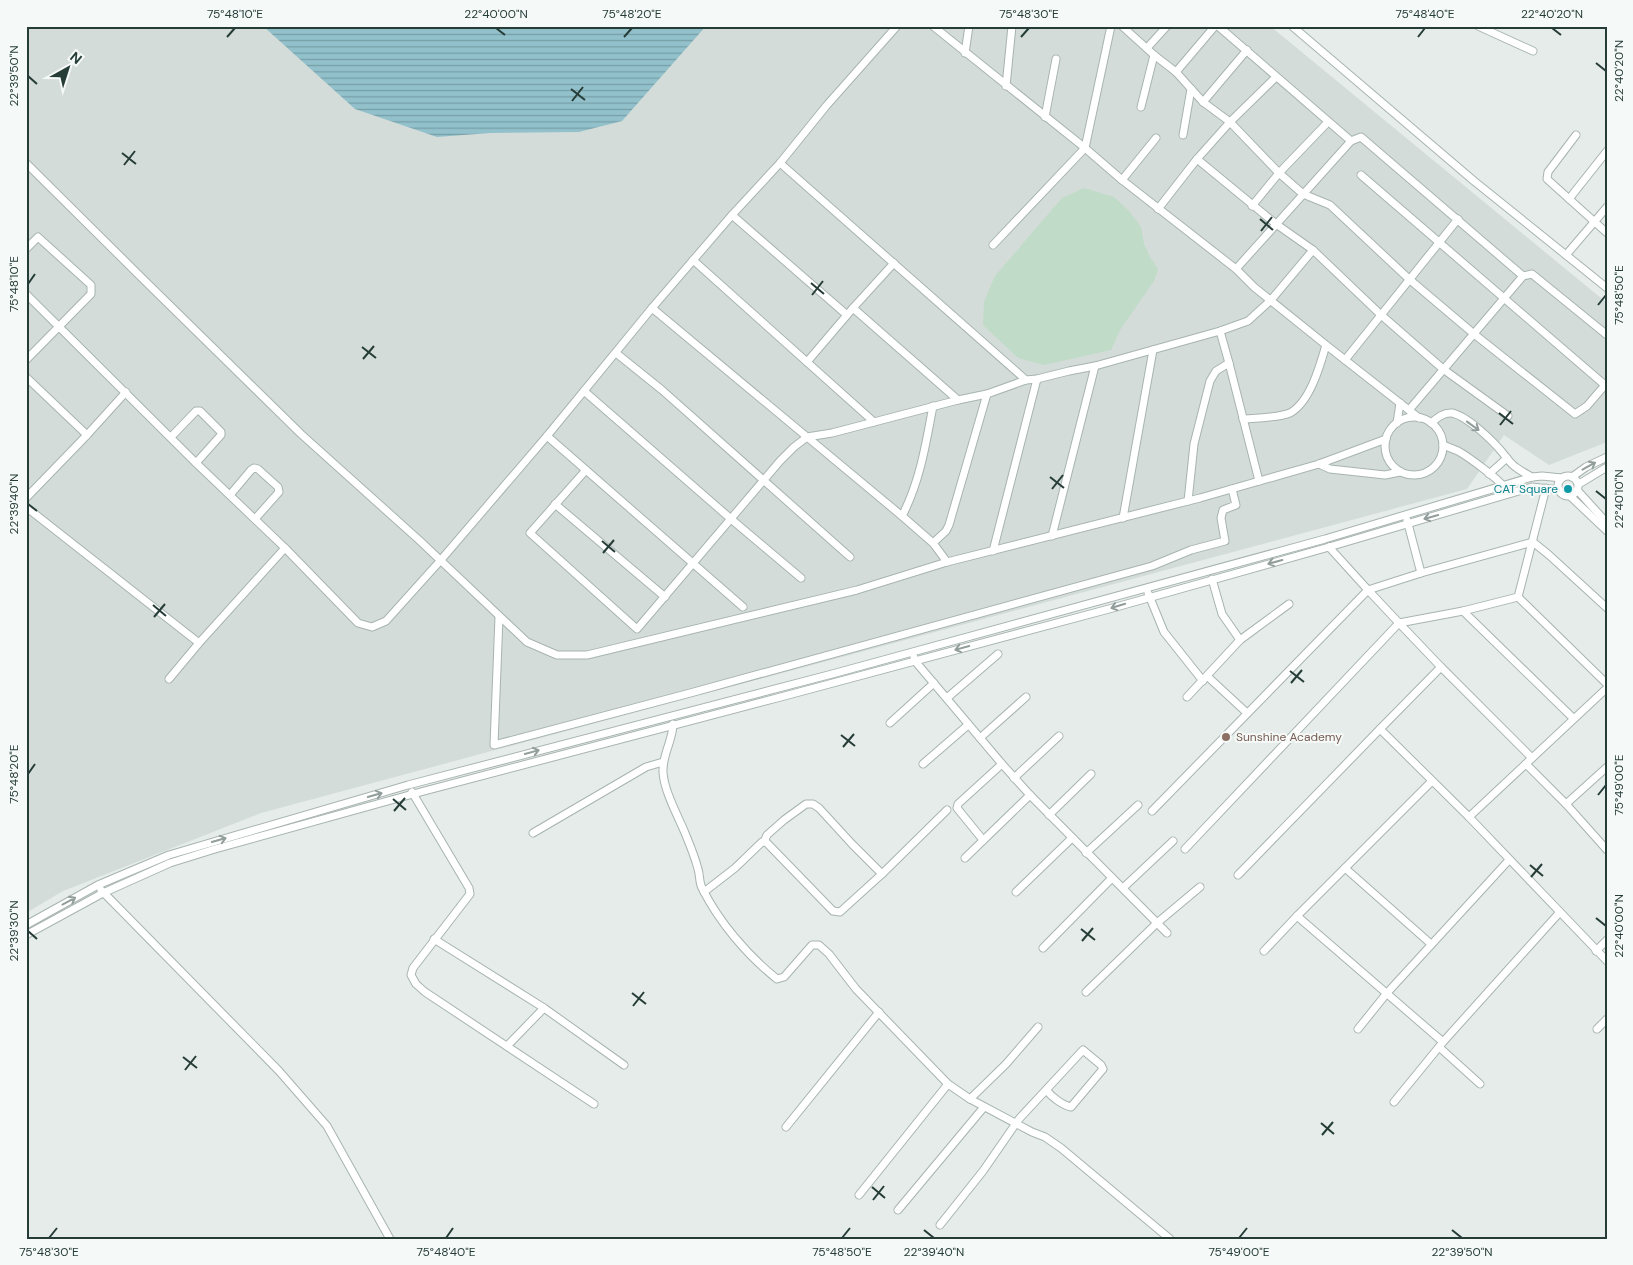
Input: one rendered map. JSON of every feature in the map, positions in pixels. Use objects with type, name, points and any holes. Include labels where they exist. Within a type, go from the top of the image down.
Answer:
[{"type":"street","points":[[26,294],[196,463],[285,548],[358,623],[372,628],[386,621],[440,561],[693,260],[780,163],[827,105],[897,26]]},
{"type":"street","points":[[933,26],[1158,209],[1236,269],[1254,287],[1326,345],[1419,418],[1431,423],[1441,437],[1442,454],[1433,469],[1417,475],[1408,475],[1392,466],[1387,458],[1386,439],[1390,430],[1397,423],[1406,418],[1419,418]]},
{"type":"street","points":[[965,53],[969,26]]},
{"type":"street","points":[[1006,86],[1012,26]]},
{"type":"street","points":[[993,245],[1085,148],[1111,26]]},
{"type":"street","points":[[1122,26],[1176,72],[1203,102],[1230,122],[1279,173],[1303,194],[1330,205],[1409,278],[1474,334],[1575,414],[1587,406],[1606,386],[1361,175]]},
{"type":"street","points":[[1147,48],[1167,26]]},
{"type":"street","points":[[1176,72],[1217,26],[1351,141]]},
{"type":"street","points":[[1292,26],[1467,175],[1607,288]]},
{"type":"street","points":[[1478,26],[1534,51]]},
{"type":"street","points":[[1203,102],[1247,50]]},
{"type":"street","points":[[1141,107],[1154,55]]},
{"type":"street","points":[[1046,117],[1056,59]]},
{"type":"street","points":[[1158,209],[1197,159],[1230,122],[1276,77]]},
{"type":"street","points":[[1183,135],[1191,89]]},
{"type":"street","points":[[1252,206],[1279,173],[1328,122]]},
{"type":"street","points":[[1576,135],[1548,172],[1547,179],[1607,233]]},
{"type":"street","points":[[1236,269],[1351,141],[1361,137],[1523,276]]},
{"type":"street","points":[[1122,180],[1156,138]]},
{"type":"street","points":[[1569,198],[1607,151]]},
{"type":"street","points":[[1197,159],[1252,206],[1313,250],[1380,314],[1443,369],[1508,416]]},
{"type":"street","points":[[26,163],[301,434],[527,642],[557,655],[587,655],[857,590],[947,562],[993,552],[1232,489],[1319,464],[1386,439]]},
{"type":"street","points":[[780,163],[1026,380]]},
{"type":"street","points":[[1566,255],[1607,207]]},
{"type":"street","points":[[732,215],[847,315]]},
{"type":"street","points":[[1345,360],[1458,219]]},
{"type":"street","points":[[26,249],[38,237],[91,285],[91,294],[26,360]]},
{"type":"street","points":[[586,470],[530,533],[637,628],[764,480],[794,447],[807,437],[832,433],[933,406],[987,394],[1026,380],[1095,366],[1220,331],[1248,321],[1271,300],[1313,250]]},
{"type":"street","points":[[693,260],[874,422]]},
{"type":"street","points":[[807,362],[894,263]]},
{"type":"street","points":[[1409,410],[1523,276],[1532,274],[1607,335]]},
{"type":"street","points":[[652,308],[902,516],[933,543],[947,562]]},
{"type":"street","points":[[853,308],[958,400]]},
{"type":"street","points":[[1220,331],[1259,481]]},
{"type":"street","points":[[1243,419],[1284,415],[1292,412],[1305,398],[1318,372],[1326,345]]},
{"type":"street","points":[[1123,518],[1153,350]]},
{"type":"street","points":[[616,353],[662,390],[850,557]]},
{"type":"street","points":[[1188,501],[1194,444],[1210,381],[1216,371],[1229,363]]},
{"type":"street","points":[[1052,536],[1095,366]]},
{"type":"street","points":[[26,377],[86,436]]},
{"type":"street","points":[[993,552],[1037,379]]},
{"type":"street","points":[[584,391],[802,578]]},
{"type":"street","points":[[26,498],[126,392]]},
{"type":"street","points":[[933,543],[946,531],[949,525],[987,394]]},
{"type":"street","points":[[1397,423],[1400,403]]},
{"type":"street","points":[[902,516],[914,490],[924,453],[933,406]]},
{"type":"street","points":[[171,437],[196,411],[204,413],[221,432],[221,435],[196,463]]},
{"type":"street","points":[[1431,423],[1444,414],[1452,413],[1462,417],[1479,430],[1518,470],[1532,477]]},
{"type":"street","points":[[547,436],[743,607]]},
{"type":"street","points":[[1443,446],[1458,451],[1504,485],[1507,494]]},
{"type":"street","points":[[26,924],[98,885],[169,854],[408,785],[1146,588],[1326,538],[1532,477],[1572,477],[1586,467],[1607,457]]},
{"type":"street","points":[[1489,474],[1507,458]]},
{"type":"street","points":[[1319,464],[1330,469],[1385,475],[1400,472]]},
{"type":"street","points":[[1570,496],[1573,496],[1578,487],[1607,467]]},
{"type":"street","points":[[230,495],[254,468],[278,487],[279,492],[255,519]]},
{"type":"street","points":[[1572,477],[1607,523]]},
{"type":"street","points":[[1562,478],[1559,483],[1559,490],[1563,495],[1570,496],[1607,531]]},
{"type":"street","points":[[26,935],[103,893],[170,863],[413,794],[916,661],[1329,547],[1532,487],[1559,490]]},
{"type":"street","points":[[1518,597],[1546,488]]},
{"type":"street","points":[[499,617],[494,744],[694,692],[1124,574],[1152,566],[1191,550],[1225,541],[1221,518],[1224,510],[1236,505],[1232,489]]},
{"type":"street","points":[[555,504],[665,597]]},
{"type":"street","points":[[26,507],[199,643]]},
{"type":"street","points":[[1405,515],[1421,573]]},
{"type":"street","points":[[1152,811],[1368,590],[1421,573],[1533,542]]},
{"type":"street","points":[[1533,542],[1607,608]]},
{"type":"street","points":[[1329,547],[1441,666],[1532,758]]},
{"type":"street","points":[[169,678],[285,548]]},
{"type":"street","points":[[1212,579],[1222,614],[1240,640]]},
{"type":"street","points":[[1146,588],[1164,632],[1205,678],[1247,713]]},
{"type":"street","points":[[1185,849],[1400,622],[1463,611],[1518,597]]},
{"type":"street","points":[[1469,817],[1607,686],[1518,597]]},
{"type":"street","points":[[1187,697],[1240,640],[1289,604]]},
{"type":"street","points":[[1463,611],[1574,718]]},
{"type":"street","points":[[912,652],[916,661],[1014,778],[1167,934]]},
{"type":"street","points":[[947,698],[998,654]]},
{"type":"street","points":[[1238,875],[1441,666]]},
{"type":"street","points":[[890,723],[934,682]]},
{"type":"street","points":[[980,738],[1026,697]]},
{"type":"street","points":[[671,716],[674,725],[663,762],[663,774],[694,855],[699,872],[700,886],[739,943],[777,979],[784,977],[812,945],[819,945],[856,989],[948,1084],[984,1107],[1045,1137],[1061,1148],[1170,1239]]},
{"type":"street","points":[[923,764],[968,724]]},
{"type":"street","points":[[1380,729],[1469,817],[1607,961]]},
{"type":"street","points":[[1014,778],[1059,736]]},
{"type":"street","points":[[533,833],[646,767],[663,762]]},
{"type":"street","points":[[983,840],[957,808],[958,804],[1002,764]]},
{"type":"street","points":[[1526,764],[1566,804],[1607,850]]},
{"type":"street","points":[[1566,804],[1607,767]]},
{"type":"street","points":[[1049,815],[1091,774]]},
{"type":"street","points":[[1264,950],[1432,781]]},
{"type":"street","points":[[408,785],[469,888],[470,894],[413,968],[411,974],[416,984],[425,992],[594,1104]]},
{"type":"street","points":[[964,858],[1030,795]]},
{"type":"street","points":[[704,892],[764,842],[767,835],[784,820],[806,804],[813,804],[819,808],[882,874]]},
{"type":"street","points":[[1086,853],[1138,804]]},
{"type":"street","points":[[764,842],[833,911],[840,912],[882,874],[946,810]]},
{"type":"street","points":[[1016,892],[1072,838]]},
{"type":"street","points":[[1123,888],[1173,841]]},
{"type":"street","points":[[1358,1029],[1387,993],[1509,860]]},
{"type":"street","points":[[1345,868],[1431,944]]},
{"type":"street","points":[[1043,948],[1112,878]]},
{"type":"street","points":[[98,885],[103,893],[279,1071],[327,1126],[390,1239]]},
{"type":"street","points":[[1086,992],[1157,923],[1200,886]]},
{"type":"street","points":[[1394,1102],[1441,1044],[1560,912]]},
{"type":"street","points":[[1297,916],[1387,993],[1480,1084]]},
{"type":"street","points":[[434,939],[544,1008],[624,1065]]},
{"type":"street","points":[[1596,951],[1607,940]]},
{"type":"street","points":[[507,1046],[544,1008]]},
{"type":"street","points":[[786,1127],[878,1012]]},
{"type":"street","points":[[1597,1029],[1607,1019]]},
{"type":"street","points":[[970,1099],[1006,1064],[1038,1027]]},
{"type":"street","points":[[940,1224],[983,1171],[1020,1119],[1046,1090],[1083,1050],[1101,1064],[1103,1069],[1071,1107],[1066,1106],[1051,1096],[1046,1090]]},
{"type":"street","points":[[859,1195],[948,1084]]},
{"type":"street","points":[[898,1210],[984,1107]]},
{"type":"shaded area","points":[[26,26],[1270,26],[1607,303],[1607,442],[1549,465],[1504,435],[1467,489],[261,813],[63,891],[26,913]]},
{"type":"green space","points":[[1084,188],[1114,197],[1129,211],[1141,227],[1144,244],[1158,269],[1154,281],[1120,330],[1111,350],[1044,365],[1018,358],[983,325],[984,302],[995,276],[1062,198]]},
{"type":"water","points":[[263,26],[706,26],[622,121],[579,132],[490,133],[437,137],[355,109]]},
{"type":"place","name":"CAT Square","points":[[1568,489]]},
{"type":"place","name":"Sunshine Academy","points":[[1226,737]]}]
